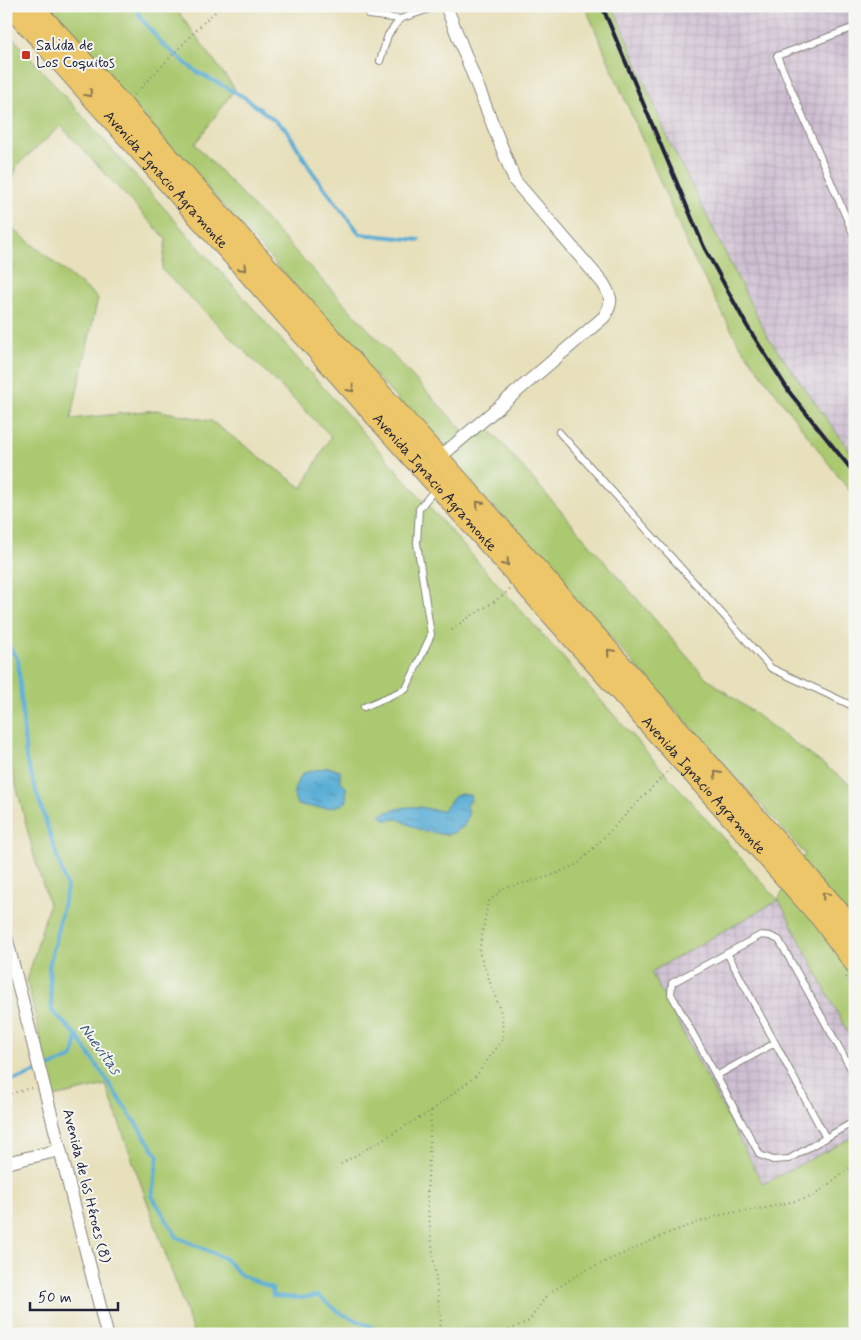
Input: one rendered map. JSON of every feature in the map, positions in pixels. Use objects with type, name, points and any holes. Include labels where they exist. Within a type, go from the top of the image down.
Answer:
[{"type":"main road","name":"Avenida Ignacio Agramonte","points":[[9,6],[442,472],[830,901],[855,934]]},
{"type":"main road","name":"Avenida Ignacio Agramonte","points":[[32,6],[124,106],[442,472],[520,579],[821,918],[855,964]]},
{"type":"street","points":[[442,472],[604,317],[611,305],[610,294],[603,282],[515,181],[446,6]]},
{"type":"street","name":"Avenida de los Héroes (8)","points":[[6,937],[107,1334]]},
{"type":"street","points":[[6,1163],[60,1150]]},
{"type":"lane","points":[[368,15],[400,19],[438,6]]},
{"type":"lane","points":[[380,61],[388,35],[400,19]]},
{"type":"lane","points":[[852,231],[777,56],[855,27]]},
{"type":"lane","points":[[559,432],[772,668],[855,707]]},
{"type":"lane","points":[[364,707],[406,689],[431,635],[417,543],[419,509],[442,472]]},
{"type":"lane","points":[[855,1076],[779,940],[761,935],[672,983],[671,994],[760,1155],[772,1160],[789,1159],[855,1121]]},
{"type":"lane","points":[[727,953],[826,1138]]},
{"type":"lane","points":[[716,1076],[775,1043]]},
{"type":"path","points":[[124,106],[222,6]]},
{"type":"path","points":[[452,630],[463,620],[497,601],[520,579]]},
{"type":"path","points":[[341,1164],[431,1111],[476,1076],[503,1039],[502,1014],[479,952],[488,902],[504,888],[548,877],[578,864],[680,758]]},
{"type":"path","points":[[6,1094],[41,1076]]},
{"type":"path","points":[[431,1111],[427,1201],[441,1324],[438,1334]]},
{"type":"path","points":[[500,1334],[529,1321],[547,1295],[580,1273],[671,1232],[722,1214],[765,1208],[812,1198],[855,1164]]},
{"type":"shaded area","points":[[614,6],[855,6],[855,458],[767,336],[669,141]]},
{"type":"shaded area","points":[[779,900],[855,1047],[855,1136],[763,1185],[650,971]]},
{"type":"green space","points":[[44,6],[174,6],[235,89],[195,144],[470,438],[486,425],[704,676],[855,788],[855,1047],[779,900],[651,972],[763,1184],[855,1136],[855,1334],[189,1334],[193,1332],[106,1085],[54,1097],[27,981],[49,904],[34,856],[6,745],[6,223],[98,298],[71,419],[156,410],[211,421],[302,488],[331,436],[162,270],[166,239],[61,126],[17,165],[6,201],[6,30],[778,900],[805,854]]},
{"type":"green space","points":[[585,6],[613,6],[669,141],[767,336],[855,458],[855,495],[847,488],[739,344],[692,256]]},
{"type":"water","points":[[328,767],[340,771],[340,780],[346,787],[347,801],[336,807],[329,808],[298,805],[294,797],[294,789],[303,773]]},
{"type":"water","points":[[461,794],[470,795],[471,801],[466,804],[469,812],[464,826],[446,835],[420,830],[398,819],[385,820],[380,815],[409,807],[443,810],[455,796]]},
{"type":"waterway","points":[[136,6],[140,17],[162,44],[197,72],[244,97],[286,129],[313,173],[360,234],[419,240]]},
{"type":"waterway","name":"Nuevitas","points":[[6,38],[7,32]]},
{"type":"waterway","name":"Nuevitas","points":[[6,642],[18,660],[26,759],[67,888],[49,967],[52,1011],[77,1036],[158,1156],[152,1196],[177,1237],[224,1258],[241,1275],[272,1288],[273,1296],[299,1298],[318,1296],[342,1314],[372,1327],[376,1334]]},
{"type":"waterway","points":[[6,1081],[22,1078],[73,1057],[77,1036]]},
{"type":"railway","points":[[602,6],[704,247],[747,326],[790,393],[855,474]]},
{"type":"place","name":"Salida de Los Coquitos","points":[[26,55]]}]
